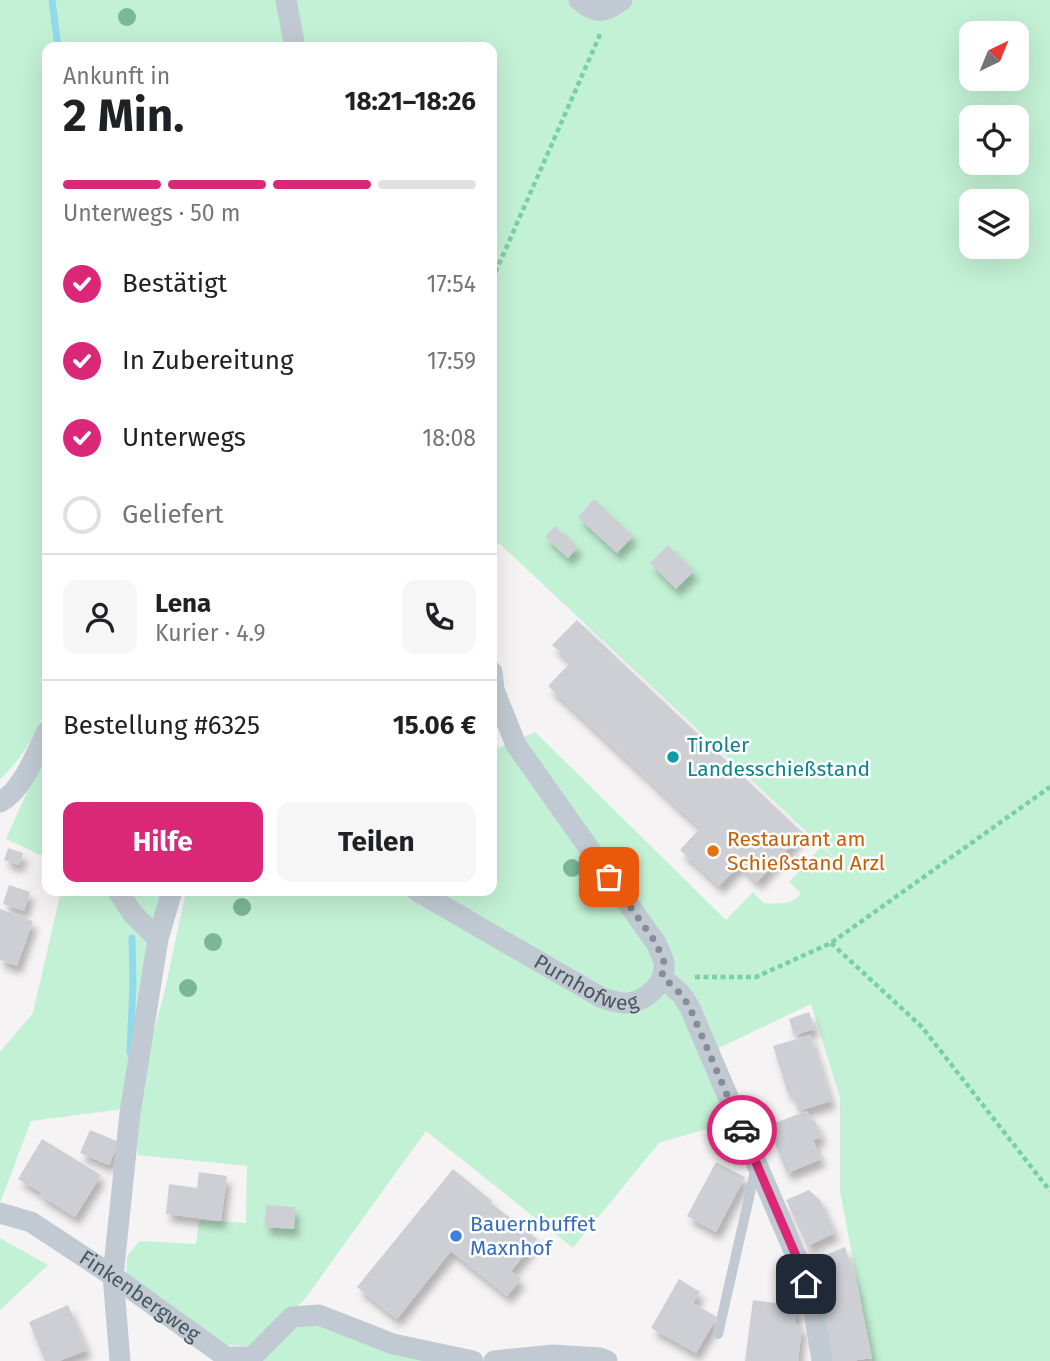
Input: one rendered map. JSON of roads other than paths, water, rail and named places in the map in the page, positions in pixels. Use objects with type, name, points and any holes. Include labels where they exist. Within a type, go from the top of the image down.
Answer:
[{"type":"street","points":[[286,0],[294,42]]},
{"type":"street","points":[[579,0],[589,9],[602,11],[622,0]]},
{"type":"street","name":"Purnhofweg","points":[[425,896],[602,998],[629,1003],[638,1000],[656,987],[662,976],[664,962],[656,943],[516,745],[497,698]]},
{"type":"street","points":[[0,802],[5,800],[23,778],[42,741]]},
{"type":"street","points":[[121,896],[133,914],[158,939]]},
{"type":"street","points":[[120,1361],[113,1276],[130,1113],[158,939],[171,896]]},
{"type":"street","points":[[662,976],[682,995],[690,1008],[800,1265],[813,1306],[822,1361]]},
{"type":"street","name":"Finkenbergweg","points":[[0,1213],[31,1222],[113,1276],[226,1357],[252,1357],[292,1317],[319,1315],[393,1344],[473,1361]]},
{"type":"street","points":[[494,1361],[553,1355],[607,1361]]},
{"type":"lane","points":[[718,1334],[756,1164]]},
{"type":"waterway","points":[[52,0],[57,42]]},
{"type":"waterway","points":[[130,1052],[132,938]]},
{"type":"place","name":"Tiroler Landesschießstand","points":[[673,757]]},
{"type":"place","name":"Restaurant am Schießstand Arzl","points":[[713,851]]},
{"type":"place","name":"Bauernbuffet Maxnhof","points":[[456,1236]]}]
